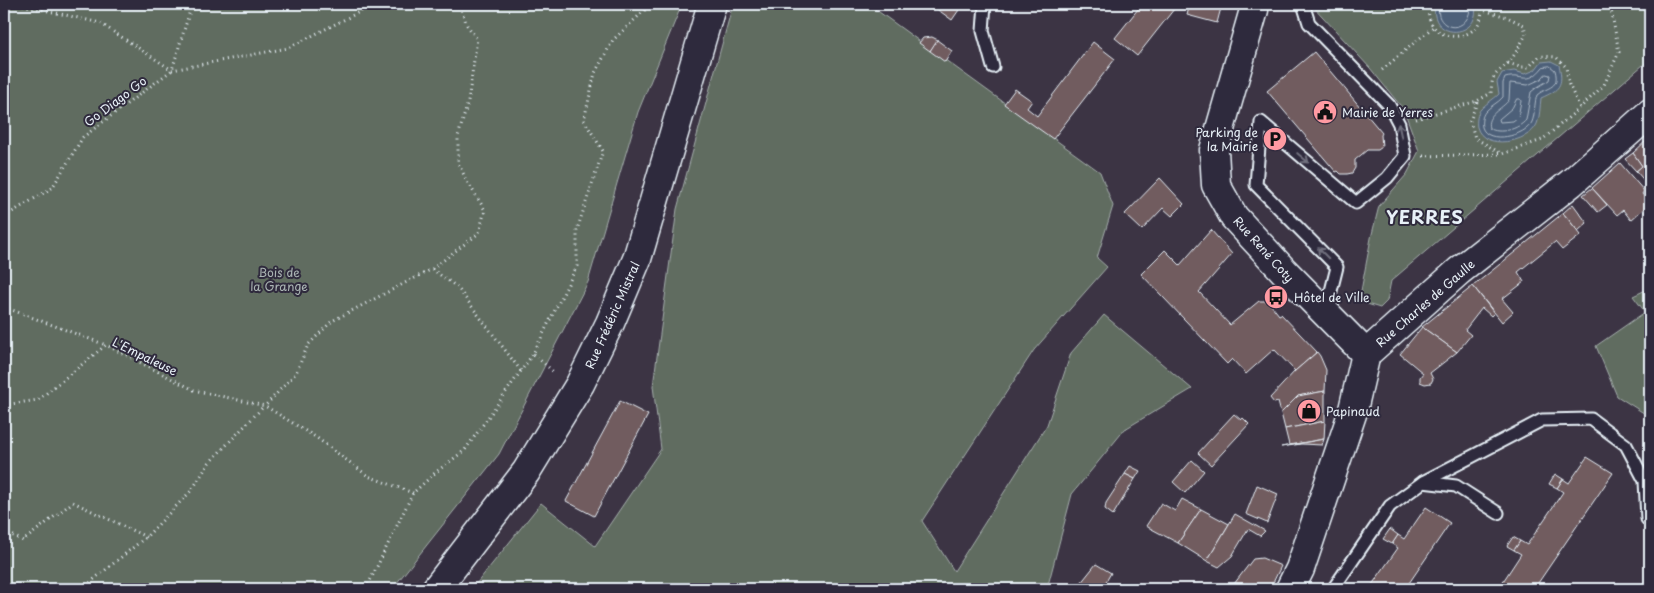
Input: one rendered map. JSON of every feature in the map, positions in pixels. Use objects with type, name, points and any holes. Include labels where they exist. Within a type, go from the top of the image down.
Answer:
[{"type":"street","name":"Rue Frédéric Mistral","points":[[436,589],[526,472],[580,384],[610,323],[637,259],[712,4]]},
{"type":"street","name":"Rue René Coty","points":[[1252,4],[1254,10],[1214,150],[1216,185],[1234,217],[1366,354]]},
{"type":"street","name":"Rue Charles de Gaulle","points":[[1290,589],[1300,569],[1349,422],[1366,354],[1459,271],[1578,177],[1650,113]]},
{"type":"lane","points":[[985,4],[983,31],[993,68]]},
{"type":"lane","points":[[1303,4],[1309,22],[1389,105],[1399,124],[1405,156],[1387,178],[1356,202],[1261,122],[1256,185],[1336,267],[1326,313]]},
{"type":"lane","points":[[1333,589],[1390,506],[1423,482],[1542,420],[1591,418],[1626,445],[1645,482],[1647,519],[1650,522]]},
{"type":"lane","points":[[1423,482],[1456,486],[1498,513]]},
{"type":"path","points":[[18,4],[100,24],[172,70],[288,48],[367,8],[371,4]]},
{"type":"path","points":[[172,70],[192,4]]},
{"type":"path","points":[[82,589],[146,537],[192,490],[209,463],[296,373],[308,345],[332,322],[432,269],[479,233],[485,210],[458,163],[458,137],[468,102],[477,39],[467,25],[459,4]]},
{"type":"path","points":[[366,589],[413,493],[436,472],[465,450],[533,354],[577,266],[577,230],[603,151],[584,120],[595,73],[613,40],[646,9],[647,4]]},
{"type":"path","points":[[1429,4],[1428,13],[1433,27],[1443,34],[1456,37],[1469,33],[1479,24],[1482,10],[1481,4]]},
{"type":"path","points":[[1405,156],[1502,154],[1542,140],[1604,85],[1619,52],[1610,4]]},
{"type":"path","points":[[1399,124],[1477,101],[1491,93],[1491,80],[1508,63],[1526,36],[1524,25],[1507,17],[1482,10]]},
{"type":"path","points":[[1367,82],[1433,27]]},
{"type":"path","points":[[1508,63],[1520,67],[1530,66],[1539,56],[1556,57],[1566,67],[1569,85],[1580,108]]},
{"type":"path","name":"Go Diago Go","points":[[4,217],[52,188],[83,137],[172,70]]},
{"type":"path","points":[[1477,101],[1470,121],[1475,138],[1502,154]]},
{"type":"path","points":[[432,269],[457,287],[521,371]]},
{"type":"path","points":[[4,307],[106,344]]},
{"type":"path","name":"L'Empaleuse","points":[[4,405],[38,400],[106,344],[194,390],[265,406],[317,438],[368,476],[413,493]]},
{"type":"path","points":[[533,354],[555,373]]},
{"type":"path","points":[[4,531],[23,541],[73,502],[146,537]]},
{"type":"green space","name":"Bois de la Grange","points":[[4,4],[682,4],[638,112],[588,282],[499,454],[392,589],[4,589]]},
{"type":"green space","points":[[733,4],[868,4],[1100,172],[1113,206],[1097,258],[1107,267],[1034,350],[922,521],[954,571],[1047,425],[1071,353],[1104,315],[1192,389],[1125,429],[1072,494],[1047,589],[472,589],[541,503],[595,546],[661,449],[653,386],[677,209]]},
{"type":"green space","points":[[1311,4],[1650,4],[1650,59],[1391,281],[1387,301],[1380,308],[1367,304],[1361,291],[1371,238],[1379,206],[1407,174],[1419,151],[1404,110],[1370,68]]},
{"type":"green space","points":[[1650,288],[1650,417],[1617,396],[1596,346],[1645,312],[1633,296]]},
{"type":"water","points":[[1435,4],[1475,4],[1475,16],[1471,24],[1464,30],[1446,30],[1439,25],[1435,16]]},
{"type":"water","points":[[1551,61],[1559,65],[1560,83],[1556,90],[1541,98],[1538,121],[1532,131],[1516,140],[1506,142],[1497,142],[1481,135],[1477,127],[1478,115],[1482,107],[1499,94],[1497,82],[1502,73],[1514,71],[1525,74],[1535,70],[1541,62]]},
{"type":"building","points":[[930,4],[963,4],[952,20]]},
{"type":"building","points":[[1142,4],[1178,4],[1137,56],[1115,38]]},
{"type":"building","points":[[1190,4],[1222,4],[1217,23],[1187,15]]},
{"type":"building","points":[[932,37],[938,40],[930,51],[919,43],[923,38]]},
{"type":"building","points":[[937,40],[952,51],[945,62],[930,51]]},
{"type":"building","points":[[1093,42],[1115,59],[1053,139],[1004,104],[1015,89],[1032,101],[1027,108],[1037,116]]},
{"type":"building","name":"Mairie de Yerres","points":[[1314,52],[1382,133],[1382,147],[1378,150],[1367,150],[1355,160],[1355,168],[1352,173],[1341,174],[1338,171],[1336,172],[1267,91]]},
{"type":"building","points":[[1649,138],[1650,183],[1648,185],[1636,171],[1642,166],[1633,153]]},
{"type":"building","points":[[1633,153],[1642,166],[1636,171],[1625,159]]},
{"type":"building","points":[[1620,163],[1644,191],[1642,194],[1650,203],[1631,220],[1623,210],[1617,215],[1592,188]]},
{"type":"building","points":[[1160,178],[1184,204],[1172,216],[1163,208],[1142,230],[1125,214]]},
{"type":"building","points":[[1592,188],[1607,205],[1598,212],[1583,195]]},
{"type":"building","points":[[1573,204],[1587,223],[1578,231],[1563,213]]},
{"type":"building","points":[[1563,213],[1581,235],[1562,250],[1555,242],[1518,272],[1524,282],[1502,299],[1513,312],[1502,322],[1473,286]]},
{"type":"building","points":[[1211,230],[1232,254],[1199,292],[1230,325],[1259,301],[1268,301],[1279,315],[1281,314],[1317,352],[1295,371],[1274,349],[1246,374],[1232,359],[1227,364],[1141,274],[1165,250],[1180,265]]},
{"type":"building","points":[[1473,286],[1494,313],[1491,316],[1482,308],[1465,330],[1471,335],[1457,352],[1422,327]]},
{"type":"building","points":[[1422,327],[1457,352],[1430,373],[1433,379],[1431,383],[1425,384],[1420,382],[1420,377],[1423,373],[1400,354]]},
{"type":"building","points":[[1317,352],[1326,370],[1325,391],[1298,396],[1281,413],[1278,402],[1274,403],[1270,398],[1295,371]]},
{"type":"building","points":[[1325,391],[1325,421],[1285,429],[1281,413],[1298,396]]},
{"type":"building","points":[[620,401],[648,415],[594,516],[566,501]]},
{"type":"building","points":[[1234,414],[1241,420],[1243,418],[1249,424],[1211,465],[1198,453]]},
{"type":"building","points":[[1325,421],[1324,439],[1289,445],[1285,429]]},
{"type":"building","points":[[1324,439],[1322,445],[1301,444],[1281,447]]},
{"type":"building","points":[[1587,457],[1613,473],[1534,589],[1510,589],[1502,583],[1521,554],[1514,550],[1520,541],[1527,545],[1563,492],[1557,488],[1563,479],[1569,483]]},
{"type":"building","points":[[1192,460],[1204,471],[1185,493],[1173,482]]},
{"type":"building","points":[[1130,466],[1140,471],[1135,479],[1125,474]]},
{"type":"building","points":[[1125,474],[1135,479],[1113,515],[1105,509],[1106,503]]},
{"type":"building","points":[[1555,474],[1563,479],[1557,488],[1549,484]]},
{"type":"building","points":[[1257,485],[1278,494],[1267,523],[1246,514]]},
{"type":"building","points":[[1182,499],[1201,509],[1178,543],[1146,526],[1161,503],[1175,511]]},
{"type":"building","points":[[1426,507],[1450,523],[1405,589],[1369,589],[1398,548],[1392,544],[1398,535],[1404,539]]},
{"type":"building","points":[[1201,509],[1229,524],[1207,561],[1178,543]]},
{"type":"building","points":[[1235,514],[1265,531],[1260,536],[1248,529],[1232,556],[1219,567],[1207,561]]},
{"type":"building","points":[[1390,529],[1398,535],[1392,544],[1383,539]]},
{"type":"building","points":[[1513,537],[1520,541],[1514,550],[1507,546]]},
{"type":"building","points":[[1262,558],[1281,566],[1270,589],[1231,588],[1253,559]]},
{"type":"building","points":[[1096,564],[1111,573],[1104,585],[1111,589],[1076,589]]},
{"type":"place","name":"Mairie de Yerres","points":[[1325,112]]},
{"type":"place","name":"Parking de la Mairie","points":[[1275,139]]},
{"type":"place","name":"Hôtel de Ville","points":[[1276,297]]},
{"type":"place","name":"Papinaud","points":[[1309,411]]},
{"type":"district","name":"YERRES","points":[[1425,216]]}]
